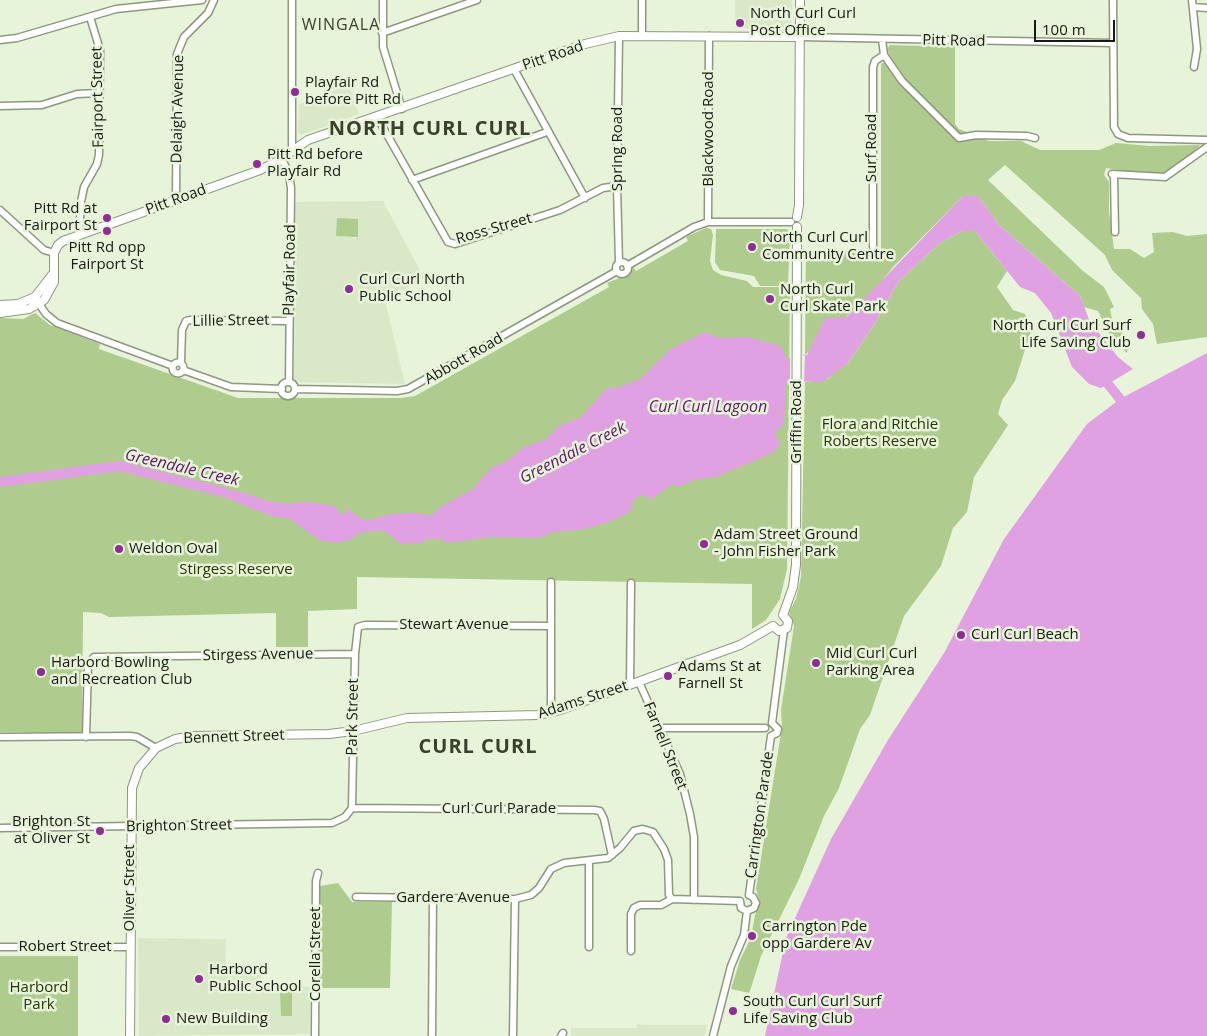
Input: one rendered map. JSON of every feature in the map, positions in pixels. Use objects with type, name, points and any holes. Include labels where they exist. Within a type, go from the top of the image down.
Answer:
[{"type":"main road","name":"Griffin Road","points":[[783,615],[791,596],[795,575],[797,356],[795,222],[800,0]]},
{"type":"main road","name":"Pitt Road","points":[[54,253],[60,243],[79,235],[260,170],[282,159],[308,140],[402,109],[602,38],[619,36],[709,36],[800,38]]},
{"type":"main road","points":[[0,313],[19,312],[52,289],[54,282],[52,275],[54,253]]},
{"type":"main road","points":[[0,305],[37,300]]},
{"type":"main road","points":[[783,615],[787,618],[789,624],[784,630],[777,630],[774,626],[774,619],[783,615]]},
{"type":"main road","name":"Adams Street","points":[[353,731],[407,718],[524,717],[551,712],[740,645],[774,626]]},
{"type":"main road","name":"Bennett Street","points":[[156,748],[175,739],[194,736],[328,734],[353,731]]},
{"type":"main road","name":"Oliver Street","points":[[130,1036],[130,827],[132,788],[136,774],[143,761],[156,748]]},
{"type":"street","points":[[0,40],[17,38],[116,9],[202,0]]},
{"type":"street","name":"Delaigh Avenue","points":[[176,200],[177,54],[184,37],[208,13],[214,0]]},
{"type":"street","points":[[292,0],[292,152]]},
{"type":"street","points":[[383,0],[382,33],[388,70],[402,109]]},
{"type":"street","points":[[382,33],[476,0]]},
{"type":"street","points":[[642,0],[642,36]]},
{"type":"street","points":[[1112,0],[1112,120],[1118,134],[1128,138],[1207,140]]},
{"type":"street","points":[[1194,67],[1197,49],[1192,3],[1207,8]]},
{"type":"street","name":"Fairport Street","points":[[79,235],[84,187],[97,164],[99,155],[100,50],[90,16]]},
{"type":"street","name":"Spring Road","points":[[619,36],[617,186],[619,263]]},
{"type":"street","name":"Blackwood Road","points":[[708,222],[709,36]]},
{"type":"street","name":"Pitt Road","points":[[800,38],[1112,43]]},
{"type":"street","points":[[882,39],[884,55],[907,88],[959,138],[1019,136],[1035,138]]},
{"type":"street","name":"Surf Road","points":[[873,247],[873,67],[875,61],[884,55]]},
{"type":"street","points":[[514,69],[585,198]]},
{"type":"street","points":[[0,106],[42,105],[77,94],[99,93]]},
{"type":"street","name":"Ross Street","points":[[377,117],[448,242],[455,244],[560,210],[603,188],[617,186]]},
{"type":"street","points":[[412,180],[547,132]]},
{"type":"street","points":[[1115,232],[1113,174],[1165,177],[1207,147]]},
{"type":"street","name":"Playfair Road","points":[[282,159],[289,174],[291,188],[289,382]]},
{"type":"street","points":[[0,210],[44,250],[54,253]]},
{"type":"street","name":"Abbott Road","points":[[37,300],[46,314],[58,323],[173,366],[176,373],[182,367],[231,387],[282,389],[283,393],[288,396],[292,395],[295,389],[408,389],[617,271],[622,274],[626,273],[628,266],[694,227],[708,222],[795,222]]},
{"type":"street","points":[[617,271],[616,266],[619,263],[625,263],[628,266]]},
{"type":"street","name":"Lillie Street","points":[[182,367],[182,330],[186,321],[289,321]]},
{"type":"street","points":[[282,389],[283,385],[289,382],[293,383],[295,389]]},
{"type":"street","points":[[551,582],[551,712]]},
{"type":"street","points":[[630,583],[630,685]]},
{"type":"street","name":"Stewart Avenue","points":[[358,627],[365,625],[551,626]]},
{"type":"street","name":"Park Street","points":[[352,808],[355,654],[358,627]]},
{"type":"street","points":[[772,723],[784,630]]},
{"type":"street","name":"Stirgess Avenue","points":[[86,737],[88,665],[94,657],[355,654]]},
{"type":"street","name":"Farnell Street","points":[[639,682],[680,774],[694,837],[694,900]]},
{"type":"street","points":[[658,728],[765,728],[772,723]]},
{"type":"street","points":[[765,728],[770,736],[778,731],[778,727],[772,723]]},
{"type":"street","name":"Carrington Parade","points":[[749,895],[770,736]]},
{"type":"street","points":[[0,737],[137,737],[156,748]]},
{"type":"street","name":"Brighton Street","points":[[0,828],[318,824],[332,823],[345,817],[352,808]]},
{"type":"street","name":"Curl Curl Parade","points":[[352,808],[600,811],[604,819],[612,855]]},
{"type":"street","points":[[612,855],[634,831],[643,829],[652,832],[664,849],[668,860],[669,895],[672,899]]},
{"type":"street","name":"Gardere Avenue","points":[[356,897],[515,899],[531,895],[539,888],[552,869],[564,863],[589,861],[612,855]]},
{"type":"street","points":[[589,861],[589,947]]},
{"type":"street","name":"Corella Street","points":[[315,1036],[316,881],[318,873]]},
{"type":"street","points":[[749,895],[756,903],[754,908],[747,911],[741,908],[740,901],[742,897],[749,895]]},
{"type":"street","points":[[432,1036],[433,898]]},
{"type":"street","points":[[513,1036],[515,899]]},
{"type":"street","points":[[631,951],[631,914],[634,908],[640,905],[660,905],[672,899],[740,901]]},
{"type":"street","points":[[713,1036],[731,966],[744,935],[747,911]]},
{"type":"street","name":"Robert Street","points":[[0,947],[130,947]]},
{"type":"shaded area","points":[[735,0],[792,0],[792,29],[735,28]]},
{"type":"shaded area","points":[[349,85],[359,114],[301,135],[298,132],[299,104]]},
{"type":"shaded area","name":"Curl Curl North Public School","points":[[383,201],[424,278],[385,301],[405,384],[294,382],[295,202]]},
{"type":"shaded area","name":"Harbord Public School","points":[[138,938],[226,939],[225,970],[260,970],[261,987],[310,987],[310,1034],[139,1036]]},
{"type":"shaded area","points":[[637,1024],[707,1025],[705,1036],[571,1036],[571,1028],[636,1028]]},
{"type":"green space","points":[[890,45],[955,47],[955,124],[959,129],[989,141],[1021,141],[1040,150],[1099,150],[1116,143],[1149,146],[1200,145],[1194,153],[1164,173],[1144,174],[1106,168],[1104,175],[1109,182],[1109,212],[1114,249],[1130,249],[1144,258],[1154,252],[1152,233],[1173,232],[1187,236],[1207,234],[1207,337],[1157,344],[1153,324],[1142,309],[1141,298],[1112,270],[1105,255],[1005,165],[988,180],[1083,271],[1104,287],[1114,307],[1110,309],[1112,319],[1129,342],[1127,353],[1112,339],[1098,311],[1084,307],[1080,296],[1000,226],[978,196],[963,196],[894,266],[871,294],[805,355],[806,251],[881,250],[881,64],[891,58],[887,49]]},
{"type":"green space","points":[[337,218],[358,219],[358,237],[336,236]]},
{"type":"green space","name":"Stirgess Reserve","points":[[706,228],[711,229],[713,235],[710,261],[713,270],[721,275],[747,281],[753,287],[790,287],[787,569],[780,599],[766,620],[752,629],[752,584],[357,577],[357,609],[308,611],[308,647],[276,647],[276,613],[109,617],[101,613],[83,612],[82,733],[0,732],[0,318],[23,319],[35,313],[50,325],[100,344],[99,349],[238,398],[401,398],[415,396],[609,287],[607,283],[624,276],[633,267],[636,271],[688,241],[686,237]]},
{"type":"green space","name":"North Curl Curl Community Centre","points":[[716,229],[787,229],[790,232],[788,286],[760,286],[754,276],[720,270],[715,262]]},
{"type":"green space","name":"Flora and Ritchie Roberts Reserve","points":[[962,231],[975,231],[1007,271],[997,287],[1013,310],[1025,314],[1032,328],[1015,381],[1002,400],[998,414],[1008,425],[974,477],[967,512],[953,528],[941,566],[904,616],[870,715],[860,729],[839,788],[824,816],[799,879],[761,956],[750,991],[749,993],[731,989],[740,960],[751,938],[755,915],[760,903],[756,889],[782,727],[781,710],[794,626],[789,612],[796,599],[801,577],[805,382],[828,379],[834,372],[848,363],[874,325],[899,281],[940,243]]},
{"type":"green space","points":[[338,883],[352,902],[392,902],[390,988],[318,988],[320,886]]},
{"type":"green space","name":"Harbord Park","points":[[0,956],[78,956],[78,1036],[0,1036]]},
{"type":"green space","points":[[280,991],[292,991],[292,1016],[281,1016]]},
{"type":"water","name":"Curl Curl Lagoon","points":[[963,196],[978,196],[1000,226],[1080,296],[1090,322],[1118,357],[1133,369],[1101,388],[1089,384],[1072,367],[1051,313],[1035,293],[1020,287],[975,231],[962,231],[940,243],[899,281],[874,325],[848,363],[823,382],[788,381],[786,384],[784,424],[775,433],[780,444],[773,453],[716,477],[694,480],[678,487],[672,484],[651,500],[645,495],[637,497],[632,503],[631,511],[614,520],[585,529],[553,532],[539,538],[490,537],[446,543],[442,539],[427,539],[422,543],[401,544],[383,530],[359,533],[350,540],[337,543],[319,540],[290,519],[271,516],[233,501],[214,488],[242,492],[265,500],[285,504],[308,502],[335,506],[344,515],[345,509],[364,520],[371,520],[390,514],[419,513],[430,516],[439,508],[473,489],[491,468],[507,461],[524,447],[545,440],[559,426],[581,417],[607,388],[617,388],[640,379],[671,349],[705,332],[719,338],[747,337],[781,346],[788,361],[789,358],[807,355],[825,318],[847,317]]},
{"type":"water","points":[[1207,353],[1207,1036],[765,1036],[786,938],[831,839],[888,740],[944,653],[1004,539],[1087,424],[1120,399]]},
{"type":"pier","points":[[790,356],[805,356],[804,382],[790,382]]},
{"type":"waterway","name":"Greendale Creek","points":[[1098,377],[1108,384],[1120,399]]},
{"type":"waterway","name":"Greendale Creek","points":[[0,482],[120,466],[227,493]]},
{"type":"place","name":"North Curl Curl Post Office","points":[[740,23]]},
{"type":"place","name":"Playfair Rd before Pitt Rd","points":[[295,92]]},
{"type":"place","name":"Pitt Rd before Playfair Rd","points":[[257,164]]},
{"type":"place","name":"Pitt Rd at Fairport St","points":[[107,218]]},
{"type":"place","name":"Pitt Rd opp Fairport St","points":[[107,231]]},
{"type":"place","name":"North Curl Curl Community Centre","points":[[752,247]]},
{"type":"place","name":"Curl Curl North Public School","points":[[349,289]]},
{"type":"place","name":"North Curl Curl Skate Park","points":[[770,299]]},
{"type":"place","name":"North Curl Curl Surf Life Saving Club","points":[[1141,335]]},
{"type":"place","name":"Adam Street Ground - John Fisher Park","points":[[704,544]]},
{"type":"place","name":"Weldon Oval","points":[[119,549]]},
{"type":"place","name":"Curl Curl Beach","points":[[961,635]]},
{"type":"place","name":"Mid Curl Curl Parking Area","points":[[816,663]]},
{"type":"place","name":"Harbord Bowling and Recreation Club","points":[[41,672]]},
{"type":"place","name":"Adams St at Farnell St","points":[[668,676]]},
{"type":"place","name":"Brighton St at Oliver St","points":[[100,831]]},
{"type":"place","name":"Carrington Pde opp Gardere Av","points":[[752,936]]},
{"type":"place","name":"Harbord Public School","points":[[199,979]]},
{"type":"place","name":"South Curl Curl Surf Life Saving Club","points":[[733,1011]]},
{"type":"place","name":"New Building","points":[[166,1019]]},
{"type":"district","name":"WINGALA","points":[[341,25]]},
{"type":"district","name":"NORTH CURL CURL","points":[[430,129]]},
{"type":"district","name":"CURL CURL","points":[[478,747]]}]
